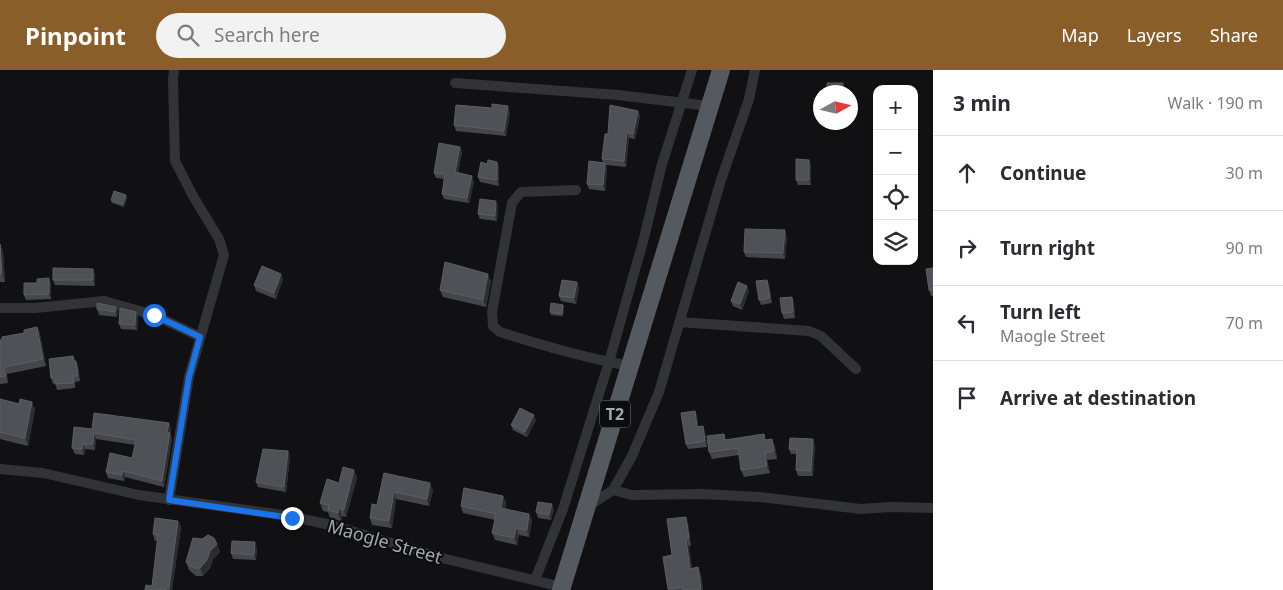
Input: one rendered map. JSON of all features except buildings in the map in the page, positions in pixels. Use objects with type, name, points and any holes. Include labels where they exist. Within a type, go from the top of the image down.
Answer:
[{"type":"highway","name":"T2","points":[[561,588],[721,70]]},
{"type":"street","points":[[169,500],[189,377],[224,255],[219,239],[193,196],[175,161],[174,70]]},
{"type":"street","points":[[535,580],[563,509],[609,362],[662,164],[692,70]]},
{"type":"street","points":[[586,508],[613,490],[632,456],[659,392],[721,180],[749,98],[754,70]]},
{"type":"street","points":[[455,83],[618,95],[709,106]]},
{"type":"street","points":[[576,190],[522,192],[512,203],[492,321],[493,326],[500,332],[630,366]]},
{"type":"street","points":[[0,308],[36,308],[104,301],[154,315],[200,337]]},
{"type":"street","points":[[679,322],[809,331],[821,336],[856,369]]},
{"type":"street","name":"Maogle Street","points":[[0,469],[43,472],[169,500],[283,515],[331,525],[561,588]]},
{"type":"street","points":[[613,490],[632,495],[702,494],[760,497],[861,509],[890,507],[933,508]]},
{"type":"route","points":[[154,315],[200,337],[189,377],[178,458],[169,500],[283,515],[292,518]]}]
